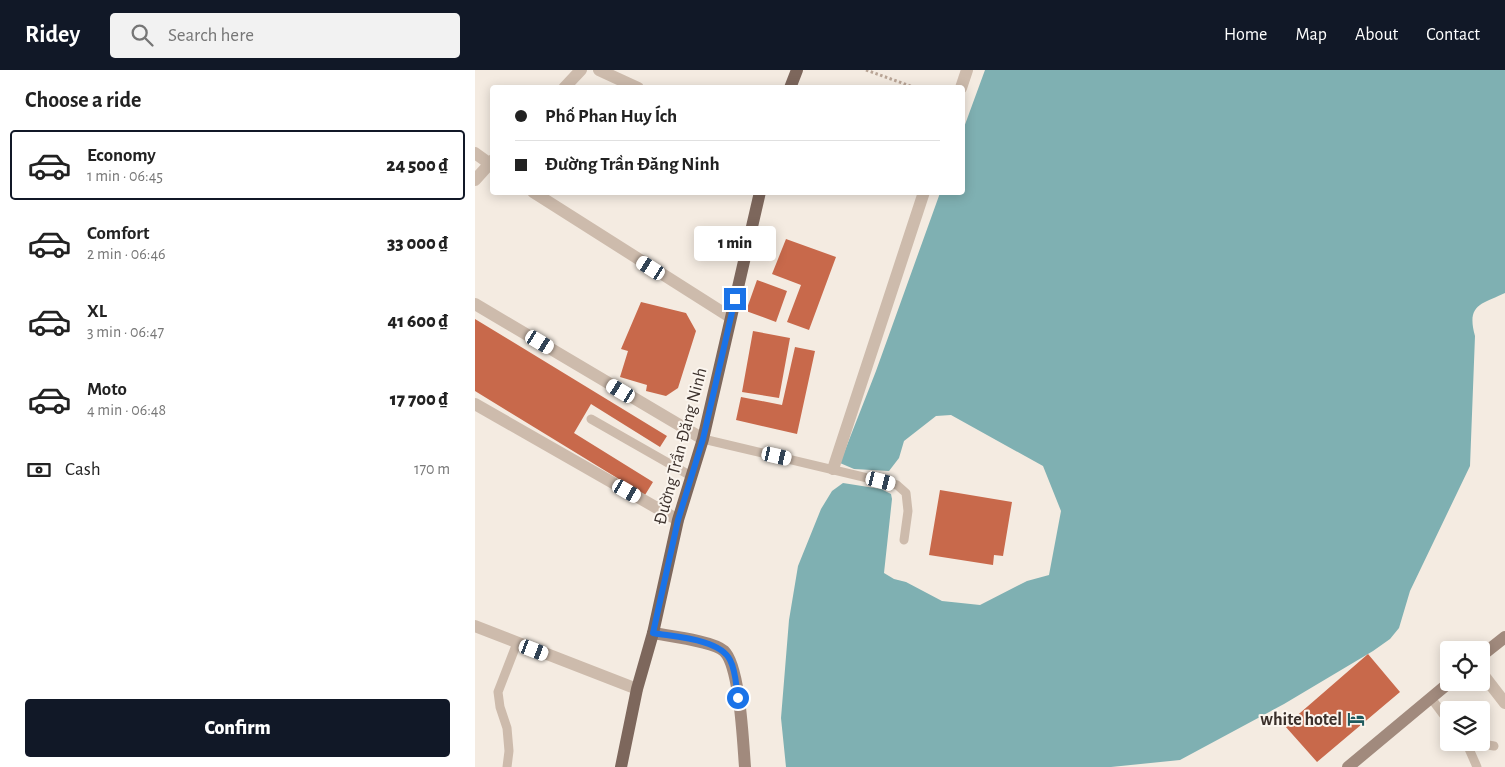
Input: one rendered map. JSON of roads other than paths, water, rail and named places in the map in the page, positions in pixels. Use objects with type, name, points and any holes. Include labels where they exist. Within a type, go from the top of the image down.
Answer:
[{"type":"main road","points":[[791,85],[797,70]]},
{"type":"main road","name":"Đường Trần Đăng Ninh","points":[[621,767],[637,689],[653,633],[678,520],[703,439],[759,195]]},
{"type":"street","points":[[567,85],[581,70]]},
{"type":"street","points":[[599,70],[632,85]]},
{"type":"street","points":[[962,85],[967,70]]},
{"type":"street","points":[[475,152],[490,162]]},
{"type":"street","points":[[475,180],[490,164]]},
{"type":"street","points":[[538,195],[730,317]]},
{"type":"street","points":[[833,469],[924,195]]},
{"type":"street","points":[[475,304],[703,439]]},
{"type":"street","points":[[475,404],[678,520]]},
{"type":"street","points":[[475,626],[637,689]]},
{"type":"street","points":[[653,633],[713,644],[724,650],[731,661],[738,698],[745,767]]},
{"type":"street","points":[[1490,649],[1505,637]]},
{"type":"street","points":[[1490,684],[1505,704]]},
{"type":"street","points":[[1348,767],[1440,690]]},
{"type":"lane","points":[[591,420],[691,476]]},
{"type":"lane","points":[[703,439],[897,485],[905,493],[908,512],[904,540]]},
{"type":"lane","points":[[507,767],[509,751],[507,728],[500,707],[498,692],[517,643]]},
{"type":"lane","points":[[1431,698],[1440,710]]},
{"type":"lane","points":[[1490,745],[1494,746]]},
{"type":"lane","points":[[1470,751],[1477,767]]},
{"type":"water","points":[[985,70],[1505,70],[1505,293],[1483,303],[1474,311],[1473,325],[1475,336],[1470,466],[1410,591],[1399,628],[1390,639],[1373,651],[1284,704],[1180,760],[1111,767],[786,767],[781,718],[789,620],[798,566],[821,509],[832,491],[843,483],[881,489],[891,494],[884,573],[942,601],[980,605],[1027,581],[1049,575],[1061,511],[1043,466],[951,415],[936,416],[904,441],[899,458],[889,471],[854,469],[840,463],[876,371],[939,195],[965,195],[965,125]]},
{"type":"place","name":"white hotel","points":[[1356,719]]}]
